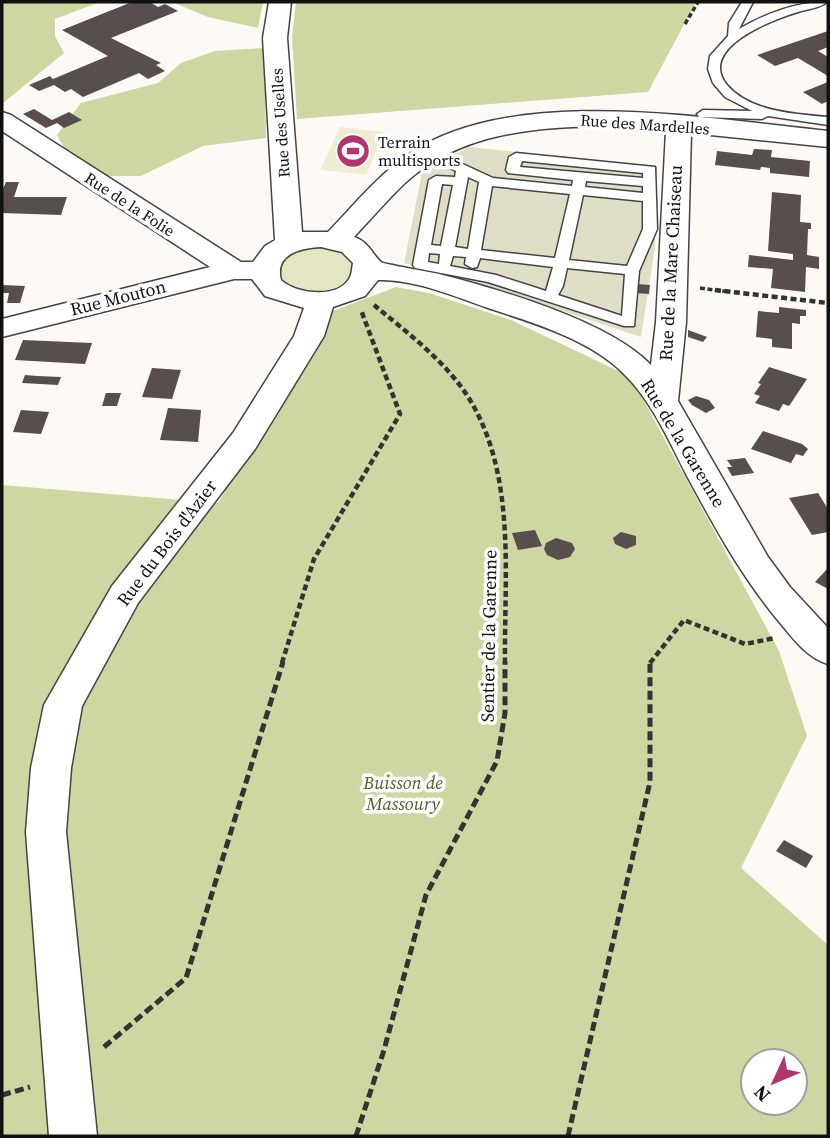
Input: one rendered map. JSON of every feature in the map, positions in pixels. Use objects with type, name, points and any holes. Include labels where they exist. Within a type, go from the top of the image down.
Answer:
[{"type":"street","name":"Rue des Uselles","points":[[280,2],[275,38],[289,244]]},
{"type":"street","name":"Rue des Mardelles","points":[[335,241],[396,177],[430,152],[455,139],[506,126],[557,119],[611,118],[703,106],[828,139]]},
{"type":"street","name":"Rue de la Mare Chaiseau","points":[[662,401],[672,285],[703,106]]},
{"type":"street","name":"Rue de la Folie","points":[[2,120],[234,270]]},
{"type":"street","points":[[234,270],[264,271],[267,261],[275,251],[289,244],[312,239],[335,241],[351,245],[367,261],[347,288]]},
{"type":"street","name":"Rue Mouton","points":[[2,328],[234,270]]},
{"type":"street","name":"Rue de la Garenne","points":[[264,271],[267,281],[275,290],[296,298],[347,288],[378,271],[471,293],[576,332],[627,359],[662,401],[764,580],[817,641]]},
{"type":"street","name":"Rue du Bois d'Azier","points":[[73,1136],[46,832],[51,768],[63,705],[125,595],[244,441],[309,336],[347,288]]},
{"type":"street","points":[[627,359],[645,352],[671,321]]},
{"type":"lane","points":[[734,37],[732,29],[747,2]]},
{"type":"lane","points":[[703,106],[714,61],[734,37],[776,15],[822,2]]},
{"type":"lane","points":[[703,106],[736,97],[776,116]]},
{"type":"lane","points":[[703,106],[828,121]]},
{"type":"lane","points":[[430,152],[462,175]]},
{"type":"lane","points":[[515,177],[513,170],[516,157],[580,177],[650,190]]},
{"type":"lane","points":[[650,170],[650,229],[632,271],[629,323],[470,274],[420,265],[436,180],[462,175],[486,180],[580,177],[650,170]]},
{"type":"lane","points":[[444,270],[462,175]]},
{"type":"lane","points":[[549,297],[556,286],[580,177]]},
{"type":"lane","points":[[470,274],[486,180]]},
{"type":"lane","points":[[431,207],[481,210]]},
{"type":"lane","points":[[423,248],[632,271]]},
{"type":"path","points":[[685,24],[698,2]]},
{"type":"path","points":[[672,285],[828,303]]},
{"type":"path","points":[[68,1077],[186,978],[314,559],[400,414],[347,288]]},
{"type":"path","name":"Sentier de la Garenne","points":[[347,288],[421,344],[474,406],[491,448],[503,507],[506,626],[505,713],[497,761],[426,895],[384,1050],[356,1136]]},
{"type":"path","points":[[568,1136],[650,782],[650,660],[684,620],[745,644],[817,641]]},
{"type":"green space","points":[[2,2],[100,2],[55,19],[55,36],[64,53],[2,104]]},
{"type":"green space","points":[[172,2],[263,2],[258,28],[208,17]]},
{"type":"green space","points":[[296,2],[696,2],[648,92],[297,119],[292,38]]},
{"type":"green space","points":[[264,48],[266,138],[203,146],[141,176],[106,176],[65,149],[57,135],[81,103],[158,83],[181,63],[215,51]]},
{"type":"green space","name":"Terrain multisports","points":[[340,127],[384,132],[366,175],[320,170]]},
{"type":"green space","points":[[320,246],[342,251],[355,263],[355,271],[345,284],[328,292],[309,293],[290,287],[277,275],[280,261],[296,250]]},
{"type":"green space","name":"Buisson de Massoury","points":[[396,287],[429,293],[511,320],[631,377],[779,651],[807,736],[741,868],[828,945],[828,1136],[2,1136],[2,485],[218,503],[333,311]]},
{"type":"shaded area","points":[[468,147],[657,166],[655,247],[641,337],[486,286],[404,263],[422,173]]},
{"type":"building","points":[[132,2],[150,2],[158,7],[165,4],[178,11],[111,38],[161,63],[156,65],[165,71],[148,79],[139,73],[83,97],[71,89],[65,92],[54,85],[39,91],[29,85],[50,76],[53,79],[108,56],[62,30]]},
{"type":"building","points":[[828,31],[828,47],[818,51],[828,57],[828,76],[798,58],[775,66],[757,55]]},
{"type":"building","points":[[828,82],[828,101],[822,104],[803,92]]},
{"type":"building","points":[[34,109],[52,120],[69,112],[82,120],[64,128],[57,123],[46,128],[23,114]]},
{"type":"building","points":[[754,149],[772,150],[771,157],[810,161],[809,177],[770,173],[770,168],[761,167],[760,170],[715,165],[717,151],[752,155]]},
{"type":"building","points":[[6,182],[19,182],[14,197],[67,197],[61,215],[2,213],[2,191]]},
{"type":"building","points":[[772,192],[801,195],[800,222],[811,223],[811,229],[808,229],[807,255],[819,257],[819,269],[806,267],[805,292],[771,288],[773,269],[748,267],[749,255],[793,260],[793,254],[768,251]]},
{"type":"building","points":[[637,284],[650,285],[649,294],[635,293]]},
{"type":"building","points":[[2,285],[25,286],[20,303],[7,303],[9,293],[2,293]]},
{"type":"building","points":[[779,307],[806,310],[806,316],[800,316],[800,324],[792,323],[792,349],[772,347],[772,339],[756,337],[758,311],[779,313]]},
{"type":"building","points":[[688,330],[707,337],[703,342],[688,337]]},
{"type":"building","points":[[23,340],[92,343],[85,364],[15,360]]},
{"type":"building","points":[[769,367],[807,379],[789,406],[783,404],[779,411],[755,403],[760,396],[754,394],[761,384],[758,383]]},
{"type":"building","points":[[152,368],[181,370],[172,399],[142,397]]},
{"type":"building","points":[[25,375],[61,377],[58,385],[22,383]]},
{"type":"building","points":[[106,393],[121,393],[117,406],[102,406]]},
{"type":"building","points":[[696,396],[709,400],[715,408],[706,413],[692,405],[688,400]]},
{"type":"building","points":[[168,408],[201,410],[198,442],[160,440]]},
{"type":"building","points":[[21,410],[49,412],[41,434],[13,432]]},
{"type":"building","points":[[763,431],[802,444],[808,449],[803,456],[796,454],[791,463],[751,449]]},
{"type":"building","points":[[745,458],[754,473],[732,476],[727,467],[732,467],[727,460]]},
{"type":"building","points":[[818,493],[828,509],[828,532],[812,535],[789,498]]},
{"type":"building","points":[[535,530],[542,546],[518,550],[512,533]]},
{"type":"building","points":[[621,532],[636,536],[636,545],[626,549],[615,544],[613,538]]},
{"type":"building","points":[[556,538],[572,543],[575,549],[570,557],[558,560],[547,555],[544,549],[546,543]]},
{"type":"building","points":[[828,568],[828,589],[815,582]]},
{"type":"building","points":[[784,840],[813,856],[806,868],[776,851]]},
{"type":"place","name":"Terrain multisports","points":[[353,151]]}]
